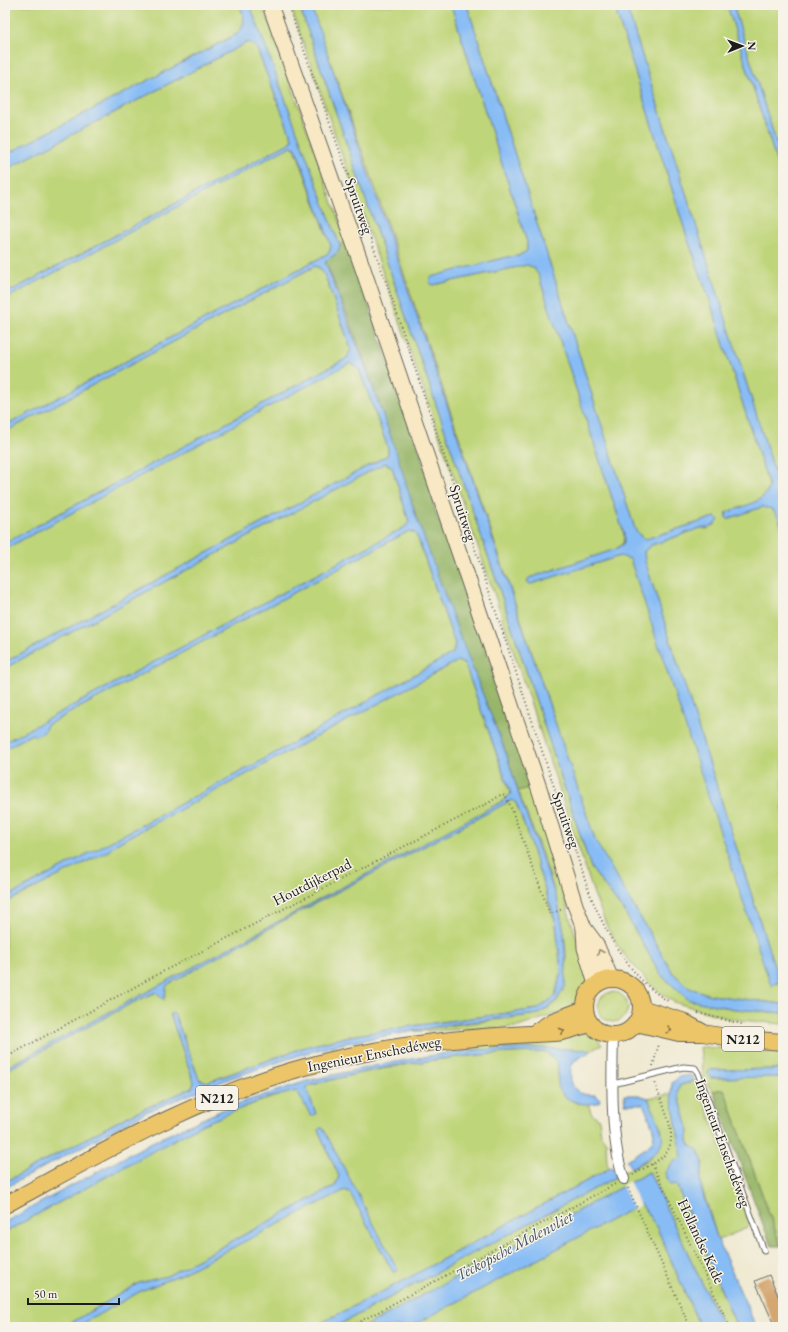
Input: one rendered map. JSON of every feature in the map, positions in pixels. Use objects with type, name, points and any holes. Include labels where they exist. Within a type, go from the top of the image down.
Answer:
[{"type":"main road","name":"Spruitweg","points":[[270,5],[362,266],[537,784],[584,928],[585,948],[604,981]]},
{"type":"main road","points":[[604,981],[625,982],[632,986],[640,1000],[639,1015],[630,1030],[621,1034],[613,1035],[600,1032],[591,1024],[585,1009],[586,998],[604,981]]},
{"type":"main road","name":"Ingenieur Enschedéweg","points":[[534,1032],[553,1021],[585,1009]]},
{"type":"main road","name":"N212","points":[[639,1015],[682,1021],[703,1033],[732,1038],[783,1042]]},
{"type":"main road","name":"Ingenieur Enschedéweg","points":[[5,1205],[131,1137],[251,1085],[304,1067],[407,1045],[446,1040],[513,1036],[534,1032],[556,1033],[591,1024]]},
{"type":"street","points":[[613,1035],[613,1084],[617,1158],[625,1181]]},
{"type":"lane","name":"Ingenieur Enschedéweg","points":[[613,1084],[653,1074],[690,1067],[694,1068],[698,1073],[764,1251]]},
{"type":"path","name":"Spruitweg","points":[[288,5],[393,302],[588,889],[598,915],[620,953],[660,996],[669,1002]]},
{"type":"path","name":"Houtdijkerpad","points":[[5,1058],[167,969],[490,802],[502,794],[505,795],[510,805],[550,914],[563,909]]},
{"type":"path","points":[[695,1012],[743,1024]]},
{"type":"path","points":[[350,1327],[625,1181],[668,1152],[672,1141],[672,1130],[659,1097],[653,1074]]},
{"type":"path","name":"Hollandse Kade","points":[[652,1164],[730,1327]]},
{"type":"path","points":[[625,1181],[690,1327]]},
{"type":"green space","points":[[5,5],[240,5],[244,20],[242,27],[237,34],[5,155]]},
{"type":"green space","points":[[250,5],[262,5],[270,24],[346,240],[340,246]]},
{"type":"green space","points":[[290,5],[299,5],[500,591],[591,868],[625,913],[661,975],[689,1000],[735,1009],[783,1013],[783,1024],[730,1019],[674,1002],[649,983],[622,952],[608,929],[594,894],[494,593]]},
{"type":"green space","points":[[310,5],[451,5],[527,242],[527,251],[518,256],[507,257],[432,277],[429,282],[433,285],[527,265],[533,267],[538,274],[624,534],[623,543],[616,549],[529,578],[527,582],[531,584],[620,556],[630,559],[777,984],[779,981],[645,561],[644,551],[652,545],[701,528],[707,529],[717,523],[715,517],[646,539],[641,537],[635,529],[467,5],[614,5],[687,237],[710,301],[769,486],[767,492],[758,500],[746,506],[727,512],[728,519],[762,507],[772,509],[778,517],[783,531],[783,1004],[711,995],[689,988],[673,973],[596,843],[369,170]]},
{"type":"green space","points":[[626,5],[727,5],[783,182],[783,498]]},
{"type":"green space","points":[[733,5],[783,5],[783,164]]},
{"type":"green space","points":[[248,42],[256,47],[292,138],[291,142],[5,294],[5,170]]},
{"type":"green space","points":[[291,146],[295,148],[331,246],[329,253],[5,426],[5,299]]},
{"type":"green space","points":[[346,240],[421,455],[437,517],[451,542],[532,787],[518,791],[507,756],[425,544],[362,354],[325,261],[338,252],[340,246]]},
{"type":"green space","points":[[315,266],[321,269],[326,278],[351,349],[347,358],[5,543],[5,432]]},
{"type":"green space","points":[[350,362],[359,369],[388,448],[388,455],[5,662],[5,549]]},
{"type":"green space","points":[[385,463],[392,467],[409,522],[405,527],[5,742],[5,668]]},
{"type":"green space","points":[[409,531],[415,533],[418,539],[455,644],[453,653],[259,762],[5,898],[5,749],[32,734],[43,732],[47,725]]},
{"type":"green space","points":[[458,661],[465,665],[511,795],[503,801],[5,1068],[5,903],[110,850],[116,844]]},
{"type":"green space","points":[[532,787],[561,876],[568,911],[589,978],[585,989],[573,1008],[518,1027],[402,1032],[539,1014],[557,1001],[565,977],[566,951],[562,923],[555,895],[546,866],[518,791]]},
{"type":"green space","points":[[512,800],[516,803],[525,827],[556,924],[561,971],[555,996],[538,1009],[350,1036],[305,1047],[208,1082],[199,1079],[174,1013],[170,1014],[194,1082],[192,1088],[128,1116],[5,1182],[5,1071],[134,1002],[157,992],[164,999],[166,985],[288,918]]},
{"type":"green space","points":[[613,992],[619,993],[627,1001],[627,1013],[619,1021],[613,1022],[607,1021],[599,1013],[598,1007],[599,1001],[607,993]]},
{"type":"green space","points":[[586,1032],[595,1036],[602,1045],[591,1050],[539,1048],[472,1050],[472,1044],[539,1043]]},
{"type":"green space","points":[[700,1047],[783,1051],[783,1069],[710,1070],[710,1078],[783,1077],[783,1246],[781,1246],[724,1089],[713,1091],[704,1081]]},
{"type":"green space","points":[[549,1052],[549,1055],[557,1061],[559,1072],[572,1101],[577,1103],[588,1103],[591,1113],[599,1119],[601,1135],[606,1142],[607,1164],[610,1168],[401,1282],[313,1327],[76,1327],[141,1291],[181,1274],[345,1190],[350,1193],[393,1272],[396,1272],[318,1130],[339,1176],[335,1186],[167,1276],[139,1283],[64,1327],[5,1327],[5,1232],[201,1125],[233,1111],[291,1091],[297,1091],[312,1116],[316,1113],[307,1090],[308,1086],[367,1072],[458,1057],[488,1054]]},
{"type":"green space","points":[[697,1081],[750,1225],[747,1228],[718,1240],[700,1182],[703,1162],[698,1150],[690,1145],[688,1140],[689,1131],[678,1093],[679,1086]]},
{"type":"green space","points":[[724,1089],[781,1246],[772,1246],[768,1238],[713,1091]]},
{"type":"green space","points":[[671,1094],[682,1157],[673,1162],[665,1173],[670,1184],[676,1184],[737,1327],[723,1327],[649,1172],[364,1327],[335,1327],[651,1158],[661,1129],[648,1098]]},
{"type":"green space","points":[[641,1204],[657,1228],[700,1327],[685,1327],[683,1325],[679,1327],[410,1327]]},
{"type":"water","points":[[240,5],[250,5],[340,246],[338,252],[325,262],[366,368],[397,454],[415,513],[457,628],[507,756],[519,795],[558,902],[564,932],[566,966],[565,987],[557,1000],[539,1014],[453,1024],[340,1044],[306,1053],[231,1078],[146,1112],[5,1188],[5,1182],[128,1116],[192,1088],[194,1082],[170,1014],[174,1013],[199,1079],[208,1082],[305,1047],[350,1036],[538,1009],[555,996],[561,971],[556,924],[525,827],[516,803],[512,800],[288,918],[167,985],[164,1000],[156,992],[134,1002],[5,1071],[5,1068],[503,801],[511,794],[465,665],[458,661],[116,844],[110,850],[5,903],[5,898],[259,762],[453,653],[455,644],[418,539],[415,533],[409,531],[47,725],[44,732],[36,736],[32,734],[5,749],[5,742],[405,527],[409,522],[392,467],[385,463],[5,668],[5,662],[388,455],[388,448],[359,369],[350,363],[5,549],[5,543],[347,358],[351,349],[326,278],[321,269],[315,266],[5,432],[5,426],[329,253],[331,246],[296,148],[291,146],[5,299],[5,294],[291,142],[292,138],[256,47],[248,42],[5,170],[5,155],[237,34],[242,27],[244,20]]},
{"type":"water","points":[[299,5],[310,5],[315,17],[596,842],[673,973],[689,988],[711,995],[783,1004],[783,1013],[735,1009],[689,1000],[661,975],[625,913],[591,868],[500,591]]},
{"type":"water","points":[[451,5],[467,5],[635,529],[641,537],[646,539],[715,517],[719,520],[711,527],[701,528],[652,545],[644,551],[645,561],[779,981],[771,986],[630,559],[620,556],[531,584],[527,582],[529,578],[616,549],[624,543],[624,534],[538,274],[533,267],[527,265],[433,285],[429,282],[431,277],[507,257],[518,256],[527,251],[527,242]]},
{"type":"water","points":[[614,5],[626,5],[783,498],[783,531],[778,517],[772,509],[762,507],[728,519],[726,518],[727,512],[746,506],[758,500],[767,492],[769,486],[710,301],[687,237]]},
{"type":"water","points":[[727,5],[733,5],[783,164],[783,182]]},
{"type":"water","points":[[539,1048],[591,1050],[574,1061],[571,1070],[571,1080],[578,1092],[596,1095],[600,1099],[599,1102],[587,1104],[574,1102],[563,1094],[559,1089],[557,1061],[549,1055],[549,1052],[488,1054],[458,1057],[367,1071],[308,1086],[307,1090],[316,1114],[311,1116],[297,1091],[264,1099],[201,1125],[5,1232],[5,1222],[152,1142],[231,1106],[307,1081],[378,1065],[472,1050]]},
{"type":"water","points":[[783,1069],[783,1077],[710,1078],[708,1074],[709,1070]]},
{"type":"water","points":[[690,1075],[693,1077],[693,1081],[679,1086],[678,1093],[689,1131],[688,1140],[690,1145],[698,1150],[703,1162],[700,1182],[704,1198],[718,1240],[756,1327],[737,1327],[676,1184],[670,1185],[665,1173],[673,1162],[682,1157],[671,1094],[672,1083],[679,1077]]},
{"type":"water","points":[[624,1095],[639,1095],[648,1098],[662,1132],[660,1147],[645,1160],[631,1168],[626,1160],[637,1154],[651,1143],[654,1133],[643,1104],[625,1104]]},
{"type":"water","points":[[323,1128],[398,1270],[396,1272],[393,1272],[350,1193],[345,1190],[181,1274],[141,1291],[76,1327],[64,1327],[139,1283],[167,1276],[335,1186],[339,1176],[318,1130]]},
{"type":"water","points":[[612,1167],[616,1177],[335,1327],[313,1327],[401,1282]]},
{"type":"water","points":[[649,1172],[723,1327],[700,1327],[657,1228],[641,1204],[410,1327],[364,1327]]},
{"type":"pier","points":[[629,1181],[640,1206],[634,1210],[622,1185]]},
{"type":"building","points":[[769,1275],[780,1300],[783,1298],[783,1327],[775,1327],[755,1281]]},
{"type":"water label","name":"Teckopsche Molenvliet","points":[[514,1245]]}]
